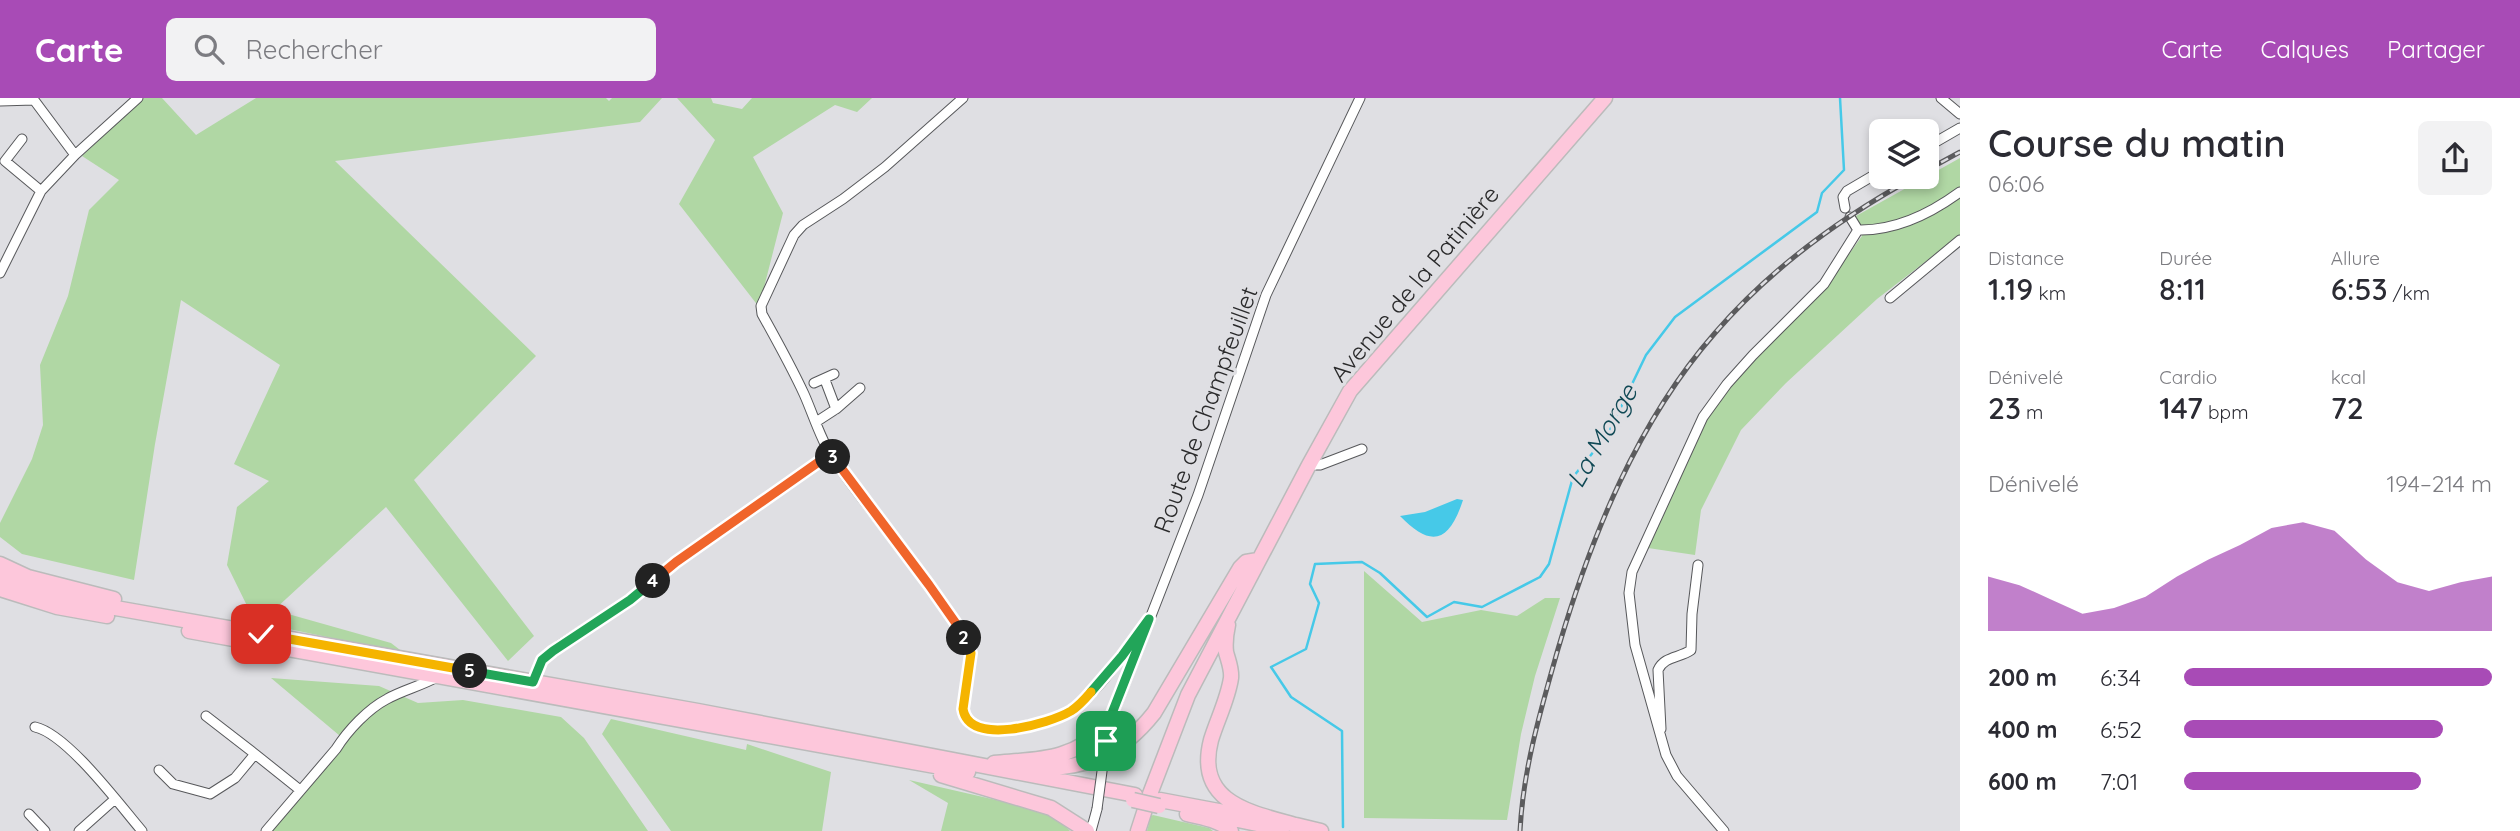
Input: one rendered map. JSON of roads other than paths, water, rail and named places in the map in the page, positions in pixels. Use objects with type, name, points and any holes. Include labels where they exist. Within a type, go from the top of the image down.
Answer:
[{"type":"main road","name":"Avenue de la Patinière","points":[[1138,831],[1147,799],[1188,695],[1350,391],[1605,98]]},
{"type":"main road","points":[[961,761],[1031,768],[1080,764],[1097,759],[1125,744],[1154,713],[1240,568],[1246,562],[1258,560]]},
{"type":"main road","points":[[0,564],[28,577],[140,605],[160,617]]},
{"type":"main road","points":[[0,578],[30,589],[160,617],[698,711],[1298,829],[1321,831]]},
{"type":"main road","points":[[0,589],[57,607],[437,677],[858,753],[1147,799],[1213,821],[1231,831]]},
{"type":"main road","points":[[0,599],[34,606],[57,607]]},
{"type":"main road","points":[[1229,615],[1226,644],[1231,679],[1210,743],[1210,768],[1216,788],[1237,807],[1298,829]]},
{"type":"main road","points":[[1204,664],[1225,664],[1231,670]]},
{"type":"main road","points":[[989,763],[1032,760],[1069,753],[1107,734]]},
{"type":"main road","points":[[858,753],[1051,808],[1074,826],[1089,831]]},
{"type":"street","points":[[0,273],[4,250],[41,191],[75,155],[138,98]]},
{"type":"street","points":[[963,98],[885,167],[803,225],[788,247],[761,306],[761,314],[790,362],[830,454],[936,594],[967,644],[971,653],[963,709],[964,718],[970,724],[998,730],[1015,729],[1045,722],[1070,711],[1094,690],[1149,619]]},
{"type":"street","name":"Route de Champfeuillet","points":[[1089,831],[1097,809],[1107,734],[1198,495],[1266,295],[1360,98]]},
{"type":"street","points":[[1941,98],[1960,114]]},
{"type":"street","points":[[0,101],[34,100],[75,155]]},
{"type":"street","points":[[1939,140],[1960,128]]},
{"type":"street","points":[[22,139],[5,161],[41,191]]},
{"type":"street","points":[[1845,208],[1843,197],[1847,191],[1869,178]]},
{"type":"street","points":[[1858,230],[1871,231],[1912,221],[1938,208],[1960,192]]},
{"type":"street","points":[[1850,217],[1858,230]]},
{"type":"street","points":[[1724,831],[1677,776],[1666,755],[1635,645],[1629,593],[1632,572],[1703,417],[1727,384],[1824,284],[1858,230]]},
{"type":"street","points":[[1890,298],[1960,240]]},
{"type":"street","points":[[814,383],[829,377],[836,409]]},
{"type":"street","points":[[816,422],[860,388]]},
{"type":"street","points":[[1309,465],[1320,465],[1363,449]]},
{"type":"street","points":[[533,682],[542,660],[560,645],[630,600],[676,562],[830,454]]},
{"type":"street","points":[[1659,734],[1661,719],[1658,670],[1661,663],[1691,650],[1698,565]]},
{"type":"street","points":[[266,831],[346,734],[386,699],[416,689],[437,677]]},
{"type":"street","points":[[206,716],[300,790]]},
{"type":"street","points":[[35,727],[49,732],[75,754],[142,831]]},
{"type":"street","points":[[159,770],[173,784],[210,794],[235,778],[255,754]]},
{"type":"street","points":[[79,831],[115,799]]},
{"type":"street","points":[[29,814],[46,831]]},
{"type":"water","points":[[1457,499],[1463,500],[1458,514],[1452,525],[1438,536],[1421,533],[1400,516],[1425,512]]},
{"type":"waterway","name":"La Morge","points":[[1343,827],[1342,731],[1291,697],[1271,667],[1306,649],[1319,603],[1310,584],[1315,564],[1362,562],[1380,573],[1427,617],[1454,602],[1482,607],[1540,577],[1549,564],[1573,477],[1608,434],[1646,355],[1675,317],[1817,212],[1822,193],[1844,170],[1840,98]]},
{"type":"railway","points":[[1939,163],[1960,152]]},
{"type":"railway","points":[[1520,831],[1534,739],[1571,607],[1585,565],[1620,482],[1662,404],[1715,333],[1759,287],[1834,227],[1894,189]]}]
